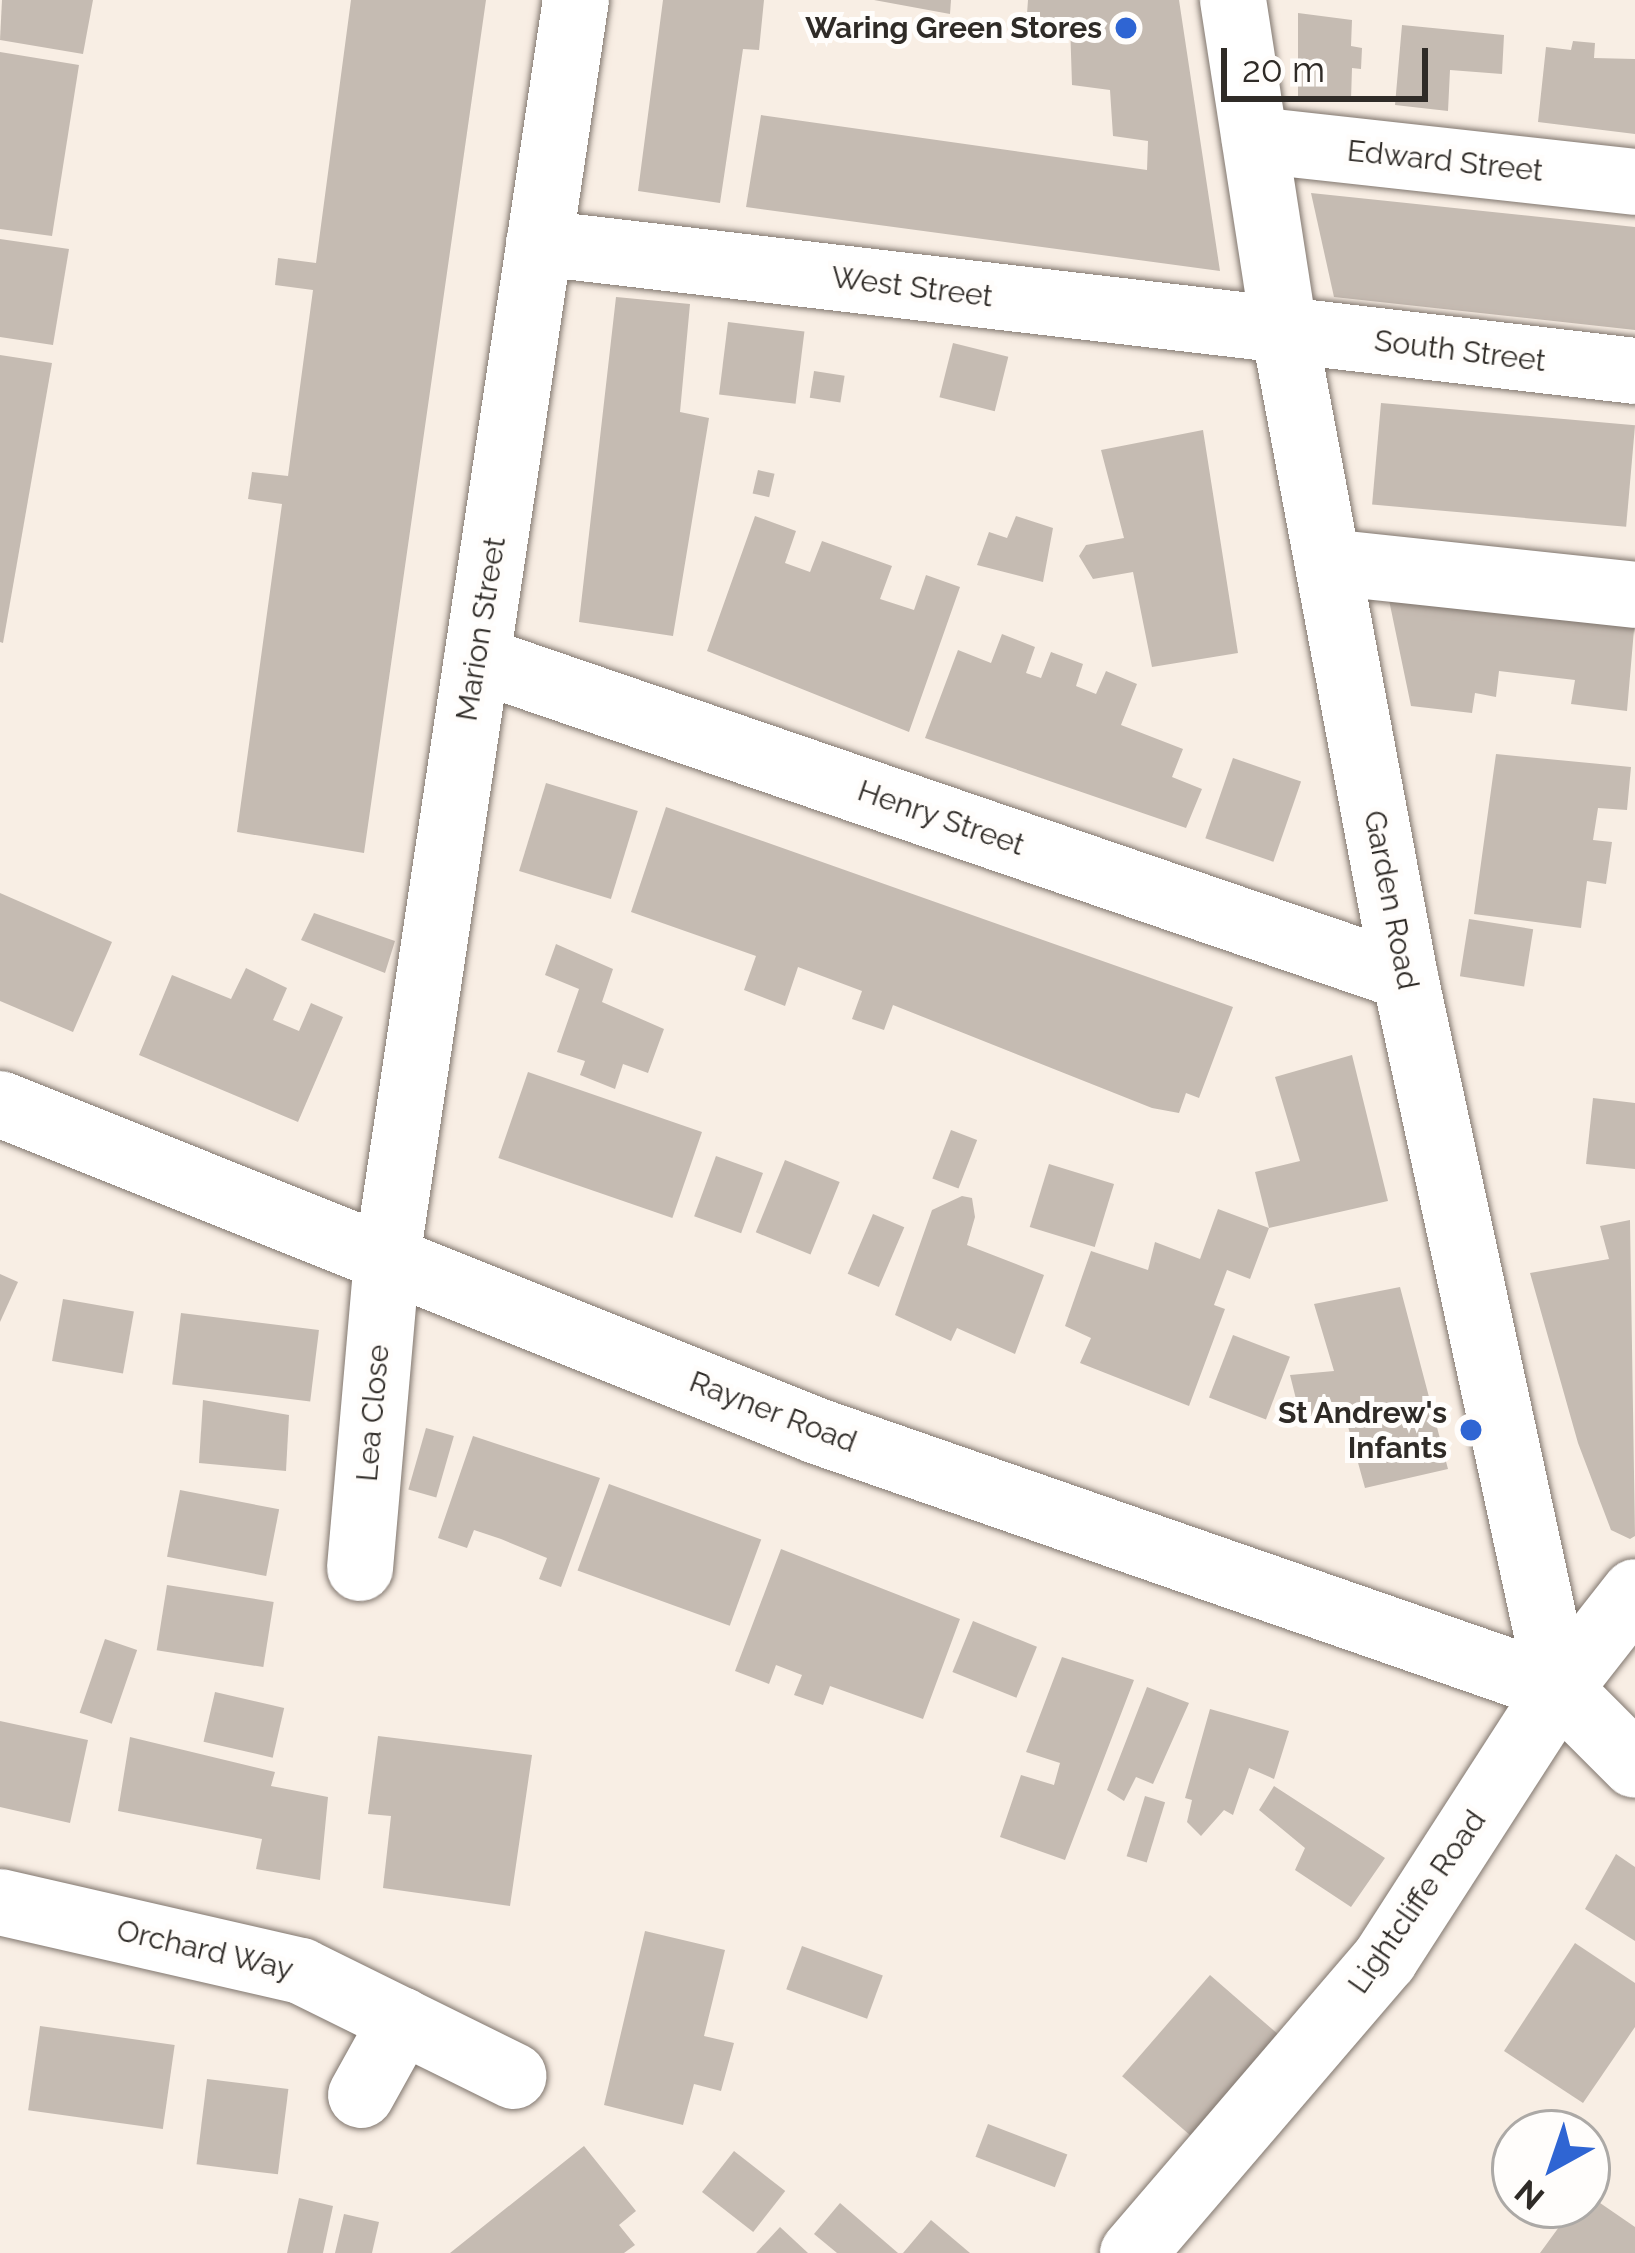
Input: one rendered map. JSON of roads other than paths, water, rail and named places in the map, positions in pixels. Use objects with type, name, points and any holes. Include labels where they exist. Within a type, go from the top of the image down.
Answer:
[{"type":"street","name":"Marion Street","points":[[387,1258],[575,0]]},
{"type":"street","name":"Garden Road","points":[[1233,0],[1284,330],[1405,977],[1558,1689]]},
{"type":"street","name":"Edward Street","points":[[1255,140],[1635,182]]},
{"type":"street","name":"West Street","points":[[539,243],[1284,330]]},
{"type":"street","name":"South Street","points":[[1284,330],[1635,371]]},
{"type":"street","points":[[1328,562],[1635,595]]},
{"type":"street","name":"Henry Street","points":[[477,659],[1405,977]]},
{"type":"street","name":"Rayner Road","points":[[0,1104],[817,1431],[1558,1689]]},
{"type":"street","name":"Lea Close","points":[[360,1568],[387,1258]]},
{"type":"street","name":"Lightcliffe Road","points":[[1133,2253],[1385,1959],[1558,1689],[1635,1592]]},
{"type":"street","points":[[1558,1689],[1635,1765]]},
{"type":"street","name":"Orchard Way","points":[[0,1902],[301,1971],[513,2076]]},
{"type":"street","points":[[361,2095],[402,2021]]},
{"type":"place","name":"Waring Green Stores","points":[[1126,28]]},
{"type":"place","name":"St Andrew's Infants","points":[[1471,1430]]}]
